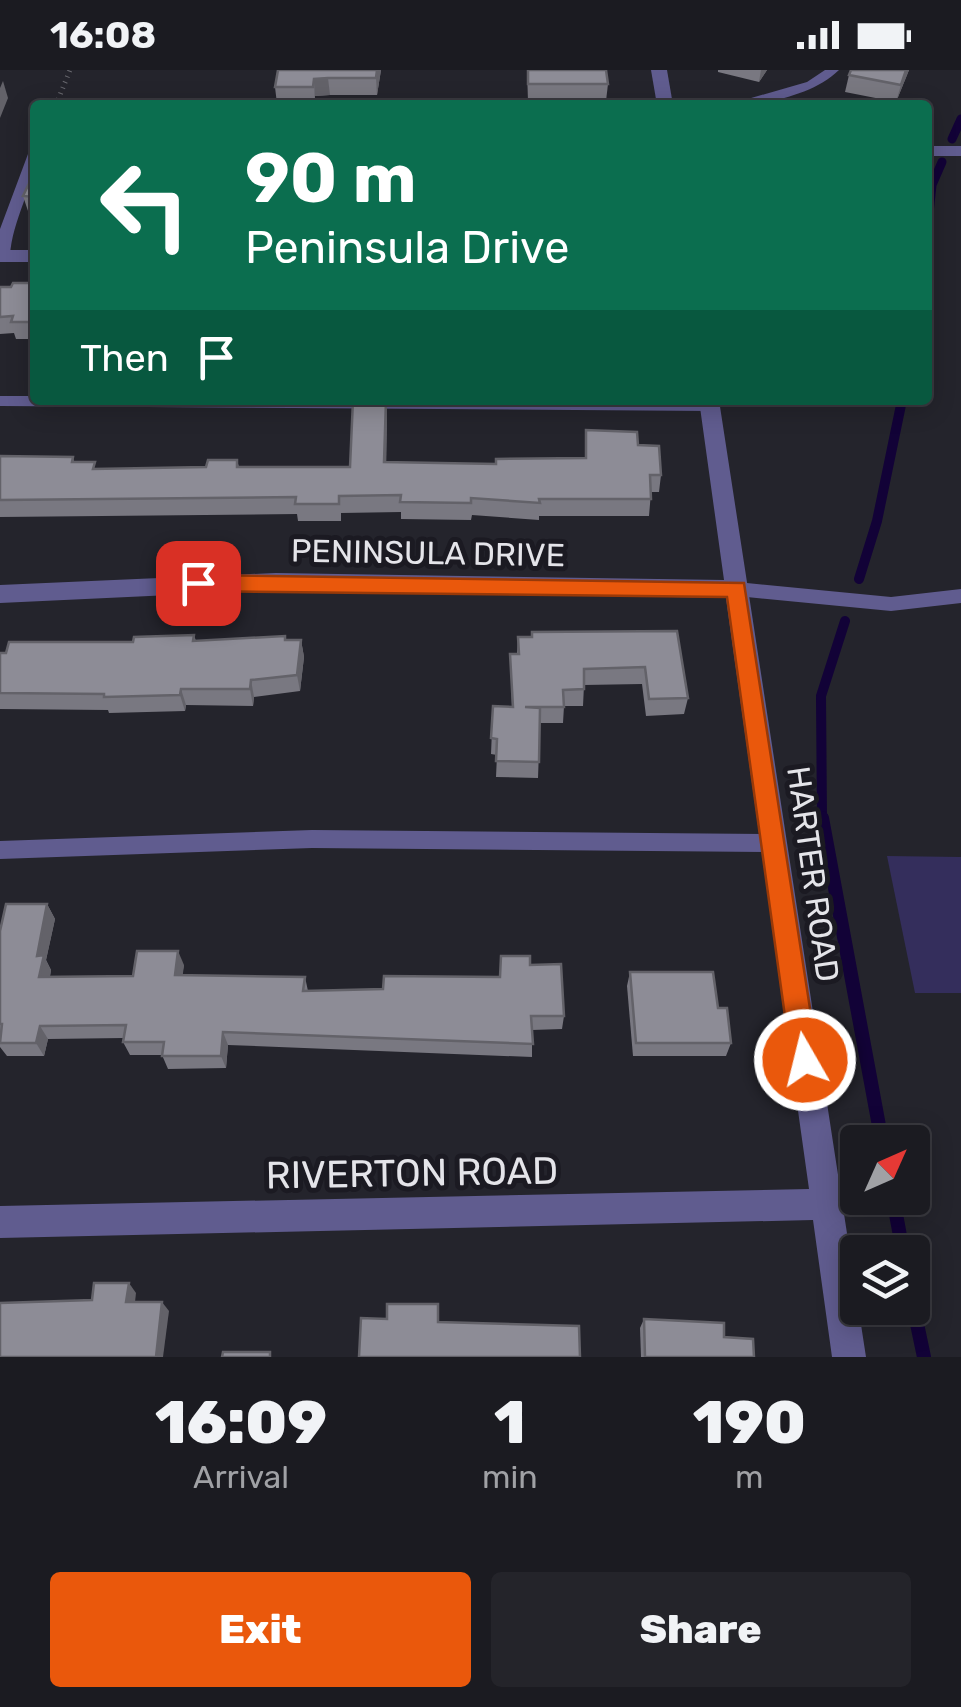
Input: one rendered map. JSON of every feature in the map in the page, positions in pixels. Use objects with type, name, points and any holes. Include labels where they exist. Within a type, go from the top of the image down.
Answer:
[{"type":"street","points":[[659,70],[664,100]]},
{"type":"street","points":[[932,150],[961,151]]},
{"type":"street","points":[[2,256],[30,256]]},
{"type":"street","name":"HARTER ROAD","points":[[709,405],[849,1357]]},
{"type":"street","name":"PENINSULA DRIVE","points":[[0,594],[198,583],[736,589]]},
{"type":"street","name":"RIVERTON ROAD","points":[[0,1222],[826,1204]]},
{"type":"lane","points":[[754,100],[812,85],[833,70]]},
{"type":"lane","points":[[2,256],[4,238],[30,168]]},
{"type":"lane","points":[[0,401],[30,401]]},
{"type":"lane","points":[[736,589],[891,604],[961,596]]},
{"type":"lane","points":[[0,850],[312,839],[773,843]]},
{"type":"path","points":[[58,100],[70,70]]},
{"type":"shaded area","points":[[887,856],[961,857],[961,993],[915,993]]},
{"type":"building","points":[[278,70],[377,70],[376,78],[314,79],[313,87],[275,87]]},
{"type":"building","points":[[528,70],[606,70],[608,84],[528,84]]},
{"type":"building","points":[[851,70],[906,70],[901,85],[849,75]]},
{"type":"building","points":[[13,283],[30,283],[30,322],[11,322],[13,316],[0,317],[0,287],[11,287]]},
{"type":"building","points":[[353,405],[386,405],[384,462],[496,464],[496,459],[586,458],[586,430],[637,432],[638,445],[659,446],[661,475],[650,475],[651,499],[539,499],[540,503],[471,498],[471,503],[400,502],[401,495],[339,496],[339,504],[295,504],[296,497],[0,500],[0,456],[73,457],[72,462],[95,462],[93,469],[206,467],[208,460],[237,460],[237,467],[350,467]]},
{"type":"building","points":[[677,631],[688,698],[649,699],[645,667],[584,669],[584,689],[563,690],[564,707],[525,707],[540,708],[539,762],[496,761],[497,739],[491,738],[493,706],[513,707],[510,654],[519,654],[518,637],[532,637],[532,632]]},
{"type":"building","points":[[194,635],[193,641],[285,636],[285,640],[301,640],[297,675],[251,680],[250,689],[181,689],[180,695],[0,693],[0,653],[6,653],[9,642],[133,642],[134,637]]},
{"type":"building","points":[[6,904],[47,904],[37,956],[44,955],[39,977],[133,976],[137,951],[178,951],[175,975],[305,977],[303,991],[383,989],[384,976],[500,977],[501,956],[530,956],[530,965],[561,964],[564,1016],[531,1016],[533,1044],[223,1032],[221,1056],[162,1056],[164,1042],[123,1042],[126,1025],[40,1026],[36,1043],[0,1043],[0,931]]},
{"type":"building","points":[[630,972],[713,972],[718,1008],[727,1008],[731,1043],[636,1043]]},
{"type":"building","points":[[94,1283],[129,1283],[126,1302],[162,1302],[156,1357],[0,1357],[0,1303],[92,1300]]},
{"type":"building","points":[[387,1304],[438,1304],[438,1322],[579,1326],[580,1357],[359,1357],[361,1318],[387,1319]]},
{"type":"building","points":[[644,1319],[724,1323],[724,1337],[753,1339],[754,1357],[645,1357]]},
{"type":"building","points":[[223,1352],[270,1352],[270,1357],[222,1357]]},
{"type":"waterway","points":[[952,139],[961,119]]},
{"type":"waterway","points":[[932,185],[942,162]]},
{"type":"waterway","points":[[859,579],[877,521],[901,405]]},
{"type":"waterway","points":[[822,821],[821,696],[845,621]]},
{"type":"waterway","points":[[822,818],[879,1125]]},
{"type":"waterway","points":[[896,1215],[900,1235]]},
{"type":"waterway","points":[[917,1325],[924,1357]]},
{"type":"route","points":[[198,583],[736,589],[805,1060]]}]
